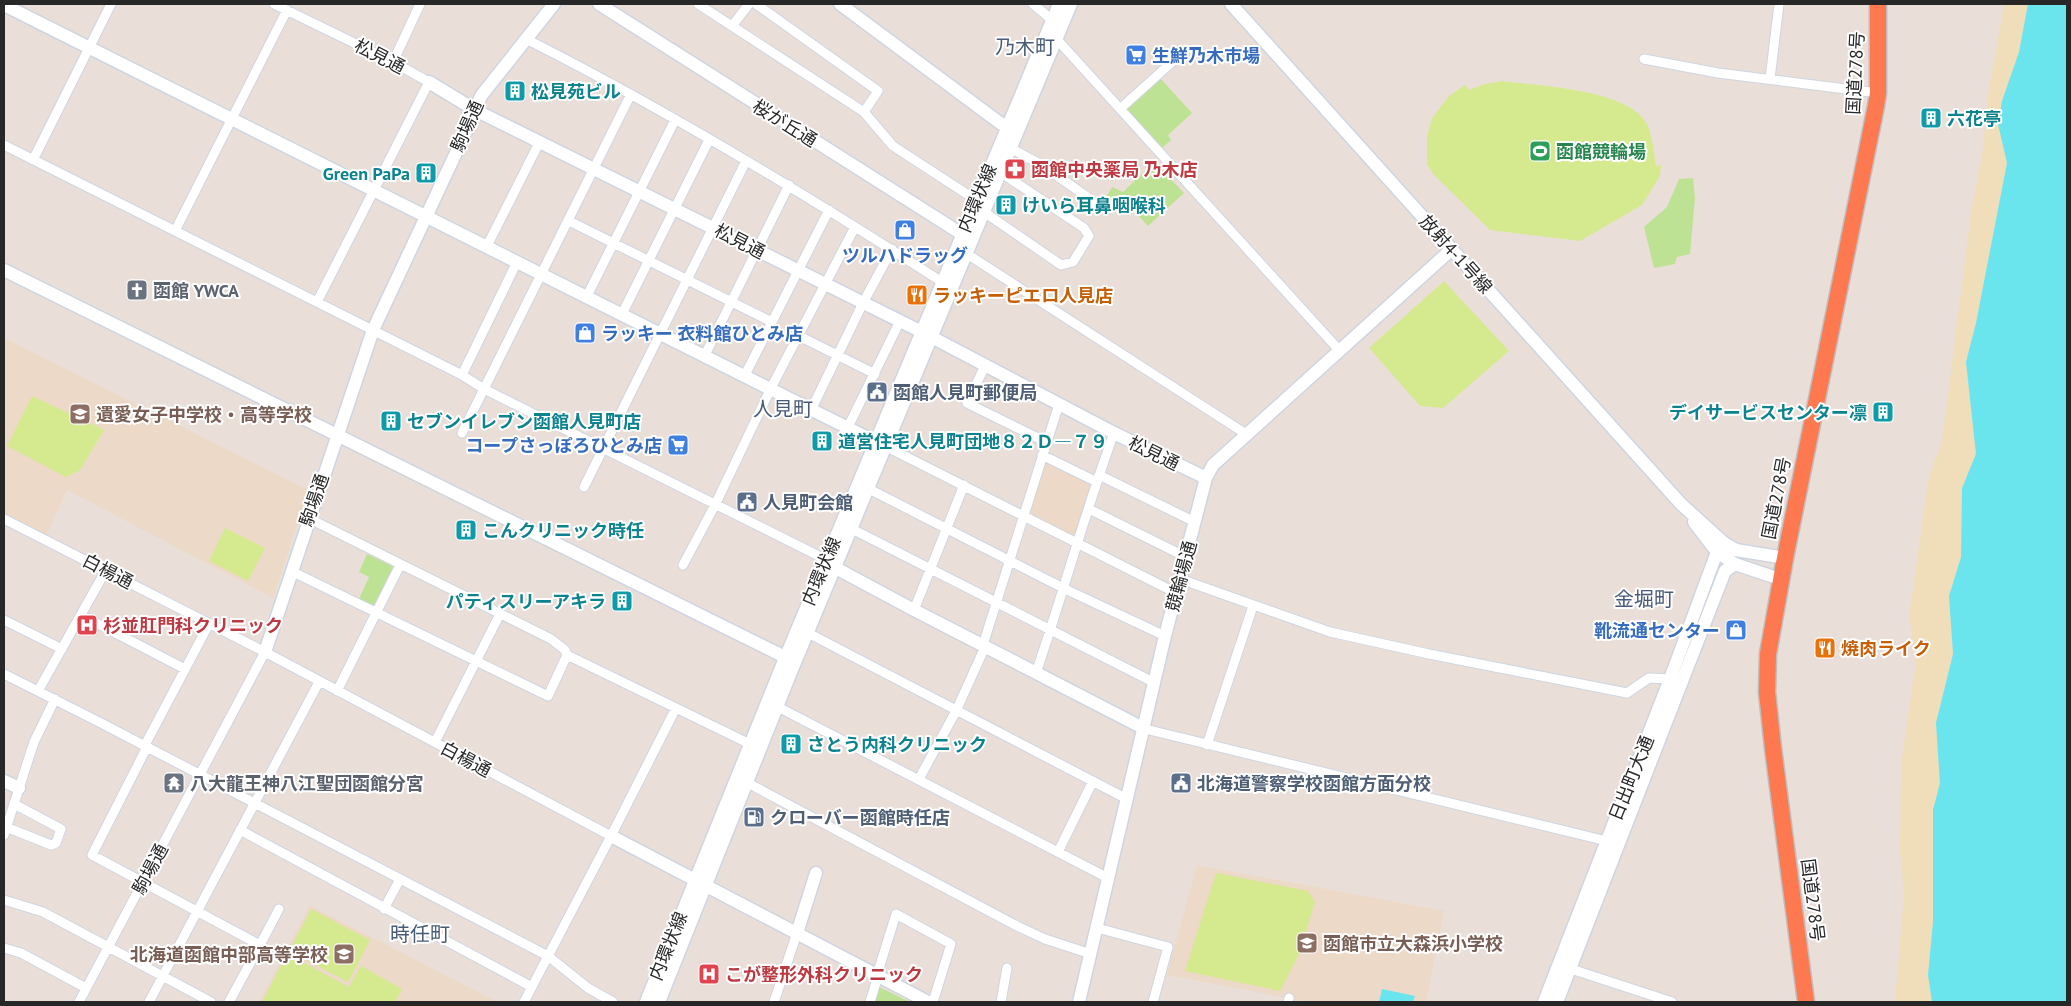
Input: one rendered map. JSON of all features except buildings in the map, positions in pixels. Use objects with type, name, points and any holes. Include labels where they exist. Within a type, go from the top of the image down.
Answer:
[{"type":"highway","name":"国道278号","points":[[1806,1002],[1767,692],[1768,654],[1780,579],[1878,92],[1878,4]]},
{"type":"street","points":[[33,160],[112,4]]},
{"type":"street","name":"松見通","points":[[274,4],[392,62],[475,110],[927,334],[1114,433],[1206,478]]},
{"type":"street","points":[[392,62],[420,4]]},
{"type":"street","name":"駒場通","points":[[79,1002],[265,652],[308,518],[373,330],[481,96],[554,4]]},
{"type":"street","name":"桜が丘通","points":[[599,4],[967,237]]},
{"type":"street","points":[[698,4],[864,112],[893,146],[976,200]]},
{"type":"street","points":[[732,26],[749,4]]},
{"type":"street","points":[[756,4],[878,91],[864,112]]},
{"type":"street","points":[[840,4],[1012,129]]},
{"type":"street","points":[[1033,4],[1052,29],[1121,108],[1339,350]]},
{"type":"street","name":"内環状線","points":[[742,780],[750,744],[790,660],[927,334],[966,254],[967,237],[976,200],[1012,129],[1052,29],[1059,4]]},
{"type":"street","name":"内環状線","points":[[1052,29],[1071,4]]},
{"type":"street","name":"放射4-1号線","points":[[1231,4],[1681,504],[1724,543],[1736,550],[1785,558]]},
{"type":"street","points":[[1770,79],[1779,4]]},
{"type":"street","points":[[4,6],[812,408],[1176,593]]},
{"type":"street","points":[[175,231],[287,10]]},
{"type":"street","points":[[526,39],[789,185],[942,282]]},
{"type":"street","points":[[1121,108],[1181,54]]},
{"type":"street","points":[[1644,60],[1718,73],[1878,92]]},
{"type":"street","points":[[317,302],[429,82]]},
{"type":"street","points":[[462,433],[543,274],[630,96]]},
{"type":"street","points":[[587,296],[675,120]]},
{"type":"street","name":"内環状線","points":[[927,334],[942,282],[967,237],[984,212],[1010,148],[1012,129]]},
{"type":"street","points":[[622,314],[709,140]]},
{"type":"street","points":[[487,246],[540,141]]},
{"type":"street","points":[[4,145],[462,375],[484,390],[817,555],[830,565],[914,610],[1144,729],[1612,843]]},
{"type":"street","points":[[1010,148],[1042,165],[1096,204]]},
{"type":"street","points":[[584,487],[746,161]]},
{"type":"street","points":[[984,212],[1062,265],[1073,262],[1089,236],[1084,228],[1000,172]]},
{"type":"street","points":[[705,355],[789,185]]},
{"type":"street","points":[[745,376],[829,210]]},
{"type":"street","points":[[569,221],[772,322]]},
{"type":"street","points":[[683,565],[715,505],[771,388],[855,226]]},
{"type":"street","points":[[812,408],[863,303],[892,249]]},
{"type":"street","name":"競輪場通","points":[[1080,1002],[1165,636],[1206,478],[1213,465],[1246,434],[1452,249]]},
{"type":"street","points":[[966,254],[1246,434]]},
{"type":"street","points":[[462,375],[517,262]]},
{"type":"street","points":[[4,270],[790,660]]},
{"type":"street","points":[[848,427],[900,322]]},
{"type":"street","points":[[799,336],[874,374]]},
{"type":"street","points":[[985,366],[967,403],[1046,442]]},
{"type":"street","points":[[920,779],[956,711],[984,646],[1059,404]]},
{"type":"street","points":[[1036,673],[1065,589],[1098,478],[1114,433]]},
{"type":"street","name":"内環状線","points":[[659,1002],[701,883],[742,780],[778,706],[790,660],[808,633],[830,565],[852,529],[868,489],[881,444]]},
{"type":"street","points":[[1042,455],[1195,522]]},
{"type":"street","points":[[914,610],[964,485]]},
{"type":"street","points":[[868,489],[1065,589],[1165,636]]},
{"type":"street","name":"放射4-1号線","points":[[1681,504],[1717,552],[1735,564],[1780,579]]},
{"type":"street","points":[[1089,509],[1186,557]]},
{"type":"street","points":[[308,518],[551,639],[565,650],[567,655],[750,744]]},
{"type":"street","name":"白楊通","points":[[4,519],[265,652],[928,1002]]},
{"type":"street","points":[[852,529],[1154,683]]},
{"type":"street","name":"日出町大通","points":[[1612,843],[1717,552]]},
{"type":"street","name":"日出町大通","points":[[1544,1002],[1564,967],[1612,843],[1725,571],[1735,564]]},
{"type":"street","points":[[337,691],[400,565]]},
{"type":"street","points":[[38,691],[106,570]]},
{"type":"street","points":[[291,572],[548,696],[567,655]]},
{"type":"street","points":[[1180,579],[1330,632],[1361,640],[1627,693],[1649,678],[1670,679]]},
{"type":"street","points":[[1206,745],[1253,606]]},
{"type":"street","points":[[435,742],[500,614]]},
{"type":"street","points":[[81,615],[185,669]]},
{"type":"street","points":[[4,620],[62,649]]},
{"type":"street","points":[[209,624],[92,855],[260,945]]},
{"type":"street","points":[[808,633],[1127,799]]},
{"type":"street","points":[[4,674],[548,956],[588,988],[613,1002]]},
{"type":"street","points":[[149,1002],[319,682]]},
{"type":"street","points":[[14,804],[61,828],[56,843],[51,846],[5,831],[34,742],[55,699]]},
{"type":"street","points":[[778,706],[1108,878]]},
{"type":"street","points":[[524,1002],[676,708]]},
{"type":"street","points":[[4,780],[19,788]]},
{"type":"street","points":[[742,780],[1017,926],[1045,939],[1092,954]]},
{"type":"street","points":[[1058,852],[1093,781]]},
{"type":"street","points":[[240,830],[532,987]]},
{"type":"street","points":[[774,1002],[816,873]]},
{"type":"street","points":[[384,908],[400,879]]},
{"type":"street","name":"内環状線","points":[[646,1002],[701,883]]},
{"type":"street","points":[[4,900],[43,912],[163,978],[211,1002]]},
{"type":"street","points":[[229,1002],[279,909]]},
{"type":"street","points":[[870,1002],[896,914],[951,944],[933,1002]]},
{"type":"street","points":[[1097,928],[1168,947],[1153,1002]]},
{"type":"street","points":[[4,948],[21,953],[86,988]]},
{"type":"street","points":[[1564,967],[1672,1002]]},
{"type":"street","name":"日出町大通","points":[[1558,1002],[1564,967]]},
{"type":"street","points":[[1000,1002],[1007,968]]},
{"type":"shaded area","name":"遺愛女子中学校・高等学校","points":[[4,338],[308,490],[273,598],[67,490],[46,536],[4,515]]},
{"type":"shaded area","points":[[1045,460],[1091,484],[1075,537],[1028,513]]},
{"type":"shaded area","name":"函館市立大森浜小学校","points":[[1197,865],[1444,911],[1426,1002],[1308,1002],[1167,975]]},
{"type":"shaded area","name":"北海道函館中部高等学校","points":[[310,905],[497,1002],[259,1002]]},
{"type":"green space","points":[[1160,78],[1192,113],[1168,135],[1171,140],[1162,148],[1126,109]]},
{"type":"green space","name":"函館競輪場","points":[[1503,81],[1582,91],[1622,103],[1637,112],[1649,128],[1656,166],[1661,165],[1660,176],[1642,205],[1580,241],[1490,230],[1434,175],[1427,164],[1427,137],[1432,118],[1449,96],[1465,85],[1469,90],[1485,84]]},
{"type":"green space","points":[[1154,162],[1184,193],[1148,226],[1132,209],[1128,215],[1106,198],[1112,187],[1123,192]]},
{"type":"green space","points":[[1693,178],[1695,198],[1690,254],[1677,257],[1675,264],[1654,268],[1644,227],[1667,207],[1679,179]]},
{"type":"green space","points":[[1444,281],[1509,351],[1443,408],[1420,406],[1369,348]]},
{"type":"green space","points":[[32,396],[104,430],[80,470],[66,477],[7,446]]},
{"type":"green space","points":[[225,528],[265,548],[248,581],[209,561]]},
{"type":"green space","points":[[367,554],[394,567],[377,608],[359,599],[369,577],[359,572]]},
{"type":"green space","points":[[1216,873],[1308,891],[1315,902],[1299,954],[1280,991],[1185,971]]},
{"type":"green space","points":[[311,909],[370,940],[348,982],[289,951]]},
{"type":"green space","points":[[287,954],[349,987],[361,966],[402,989],[395,1002],[262,1002]]},
{"type":"green space","points":[[879,987],[910,1002],[874,1002]]},
{"type":"sand","points":[[2004,4],[2028,4],[2019,52],[2002,101],[1998,124],[2007,163],[1976,323],[1966,362],[1976,454],[1962,488],[1961,557],[1949,597],[1953,654],[1936,723],[1940,783],[1933,810],[1933,922],[1928,975],[1932,1002],[1895,1002],[1904,894],[1900,850],[1901,765],[1916,661],[1909,616],[1929,476],[1942,442],[1971,213],[1983,149],[1988,96]]},
{"type":"water","points":[[2028,4],[2067,4],[2067,1002],[1932,1002],[1928,975],[1933,922],[1933,810],[1940,783],[1936,723],[1953,654],[1949,596],[1961,557],[1962,488],[1976,454],[1966,362],[1976,323],[2007,163],[1998,124],[2002,101],[2019,52]]},
{"type":"water","points":[[1382,989],[1415,996],[1413,1002],[1379,1002]]},
{"type":"place","name":"生鮮乃木市場","points":[[1136,55]]},
{"type":"place","name":"松見苑ビル","points":[[515,91]]},
{"type":"place","name":"六花亭","points":[[1931,118]]},
{"type":"place","name":"函館競輪場","points":[[1540,151]]},
{"type":"place","name":"函館中央薬局 乃木店","points":[[1015,169]]},
{"type":"place","name":"Green PaPa","points":[[426,173]]},
{"type":"place","name":"けいら耳鼻咽喉科","points":[[1006,205]]},
{"type":"place","name":"ツルハドラッグ","points":[[905,230]]},
{"type":"place","name":"函館 YWCA","points":[[137,290]]},
{"type":"place","name":"ラッキーピエロ人見店","points":[[917,295]]},
{"type":"place","name":"ラッキー 衣料館ひとみ店","points":[[585,333]]},
{"type":"place","name":"函館人見町郵便局","points":[[877,392]]},
{"type":"place","name":"デイサービスセンター凛","points":[[1883,412]]},
{"type":"place","name":"遺愛女子中学校・高等学校","points":[[80,414]]},
{"type":"place","name":"セブンイレブン函館人見町店","points":[[391,421]]},
{"type":"place","name":"道営住宅人見町団地８２Ｄ―７９","points":[[822,441]]},
{"type":"place","name":"コープさっぽろひとみ店","points":[[678,445]]},
{"type":"place","name":"人見町会館","points":[[747,502]]},
{"type":"place","name":"こんクリニック時任","points":[[466,530]]},
{"type":"place","name":"パティスリーアキラ","points":[[622,601]]},
{"type":"place","name":"杉並肛門科クリニック","points":[[87,625]]},
{"type":"place","name":"靴流通センター","points":[[1736,630]]},
{"type":"place","name":"焼肉ライク","points":[[1825,648]]},
{"type":"place","name":"さとう内科クリニック","points":[[791,744]]},
{"type":"place","name":"八大龍王神八江聖団函館分宮","points":[[174,783]]},
{"type":"place","name":"北海道警察学校函館方面分校","points":[[1181,783]]},
{"type":"place","name":"クローバー函館時任店","points":[[754,817]]},
{"type":"place","name":"函館市立大森浜小学校","points":[[1307,943]]},
{"type":"place","name":"北海道函館中部高等学校","points":[[344,954]]},
{"type":"place","name":"こが整形外科クリニック","points":[[709,974]]},
{"type":"district","name":"乃木町","points":[[1025,47]]},
{"type":"district","name":"人見町","points":[[783,409]]},
{"type":"district","name":"金堀町","points":[[1644,599]]},
{"type":"district","name":"時任町","points":[[420,934]]}]
